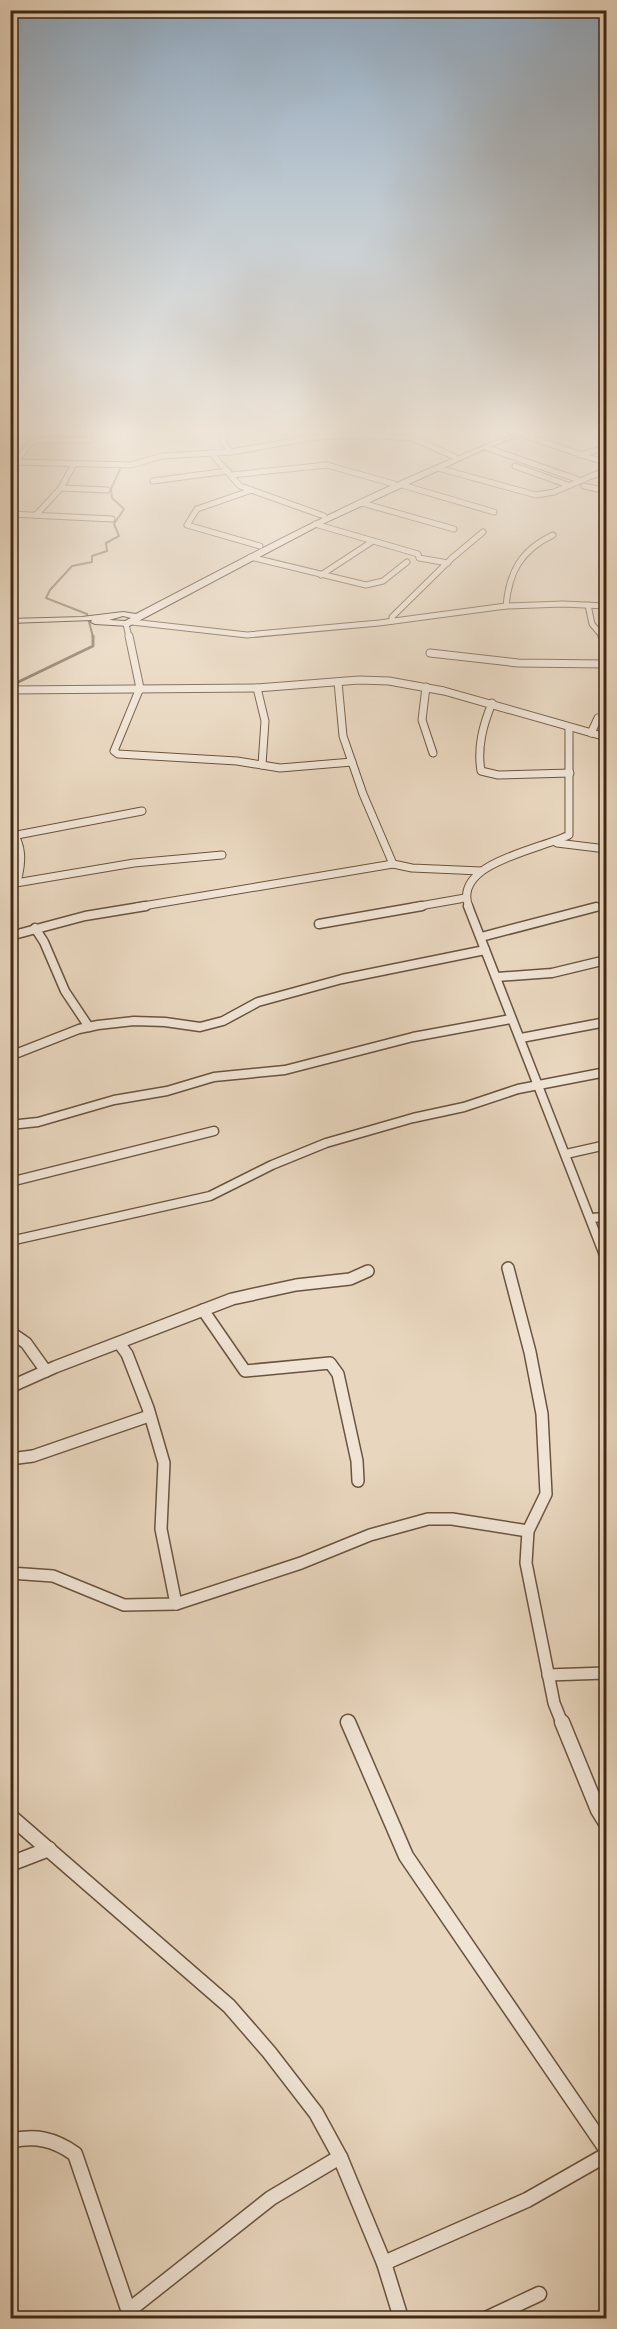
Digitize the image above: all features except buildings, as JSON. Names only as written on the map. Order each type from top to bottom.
[{"type":"street","points":[[236,540],[260,546]]},
{"type":"street","points":[[130,619],[159,600],[273,540]]},
{"type":"street","points":[[10,623],[130,619],[284,540]]},
{"type":"street","points":[[369,540],[418,554],[419,558],[448,563]]},
{"type":"street","points":[[392,621],[392,617],[405,603],[474,540]]},
{"type":"street","points":[[506,606],[511,572],[535,545],[545,540]]},
{"type":"street","points":[[321,575],[373,541]]},
{"type":"street","points":[[250,557],[361,584],[375,585],[393,575],[408,562]]},
{"type":"street","points":[[588,605],[592,624],[606,641]]},
{"type":"street","points":[[91,621],[116,616],[236,635],[392,621],[506,606],[606,606]]},
{"type":"street","points":[[130,619],[140,688],[114,751],[118,754],[217,759],[280,768],[352,762]]},
{"type":"street","points":[[430,653],[471,660],[606,664]]},
{"type":"street","points":[[11,690],[257,688],[389,681],[426,687],[492,703],[569,728],[606,736]]},
{"type":"street","points":[[338,682],[343,736],[393,864]]},
{"type":"street","points":[[426,687],[422,720],[433,753]]},
{"type":"street","points":[[257,688],[265,721],[262,765]]},
{"type":"street","points":[[492,703],[484,721],[481,736],[482,771],[498,775],[570,773]]},
{"type":"street","points":[[591,733],[598,718]]},
{"type":"street","points":[[569,728],[573,805],[569,835],[557,843],[504,860],[481,871],[471,879],[465,898],[606,1260]]},
{"type":"street","points":[[17,835],[142,811]]},
{"type":"street","points":[[10,829],[17,835],[23,861],[14,883]]},
{"type":"street","points":[[557,843],[606,849]]},
{"type":"street","points":[[14,883],[134,863],[222,855]]},
{"type":"street","points":[[10,936],[85,916],[393,864],[412,868],[481,871]]},
{"type":"street","points":[[319,924],[465,898]]},
{"type":"street","points":[[481,938],[596,907]]},
{"type":"street","points":[[35,928],[44,942],[65,991],[89,1027]]},
{"type":"street","points":[[10,1056],[89,1027],[134,1021],[200,1027],[223,1021],[258,1002],[342,979],[485,950]]},
{"type":"street","points":[[497,977],[572,970],[606,960]]},
{"type":"street","points":[[10,1125],[38,1122],[114,1100],[167,1091],[214,1077],[285,1070],[413,1037],[511,1019]]},
{"type":"street","points":[[521,1038],[606,1022]]},
{"type":"street","points":[[10,1241],[210,1196],[272,1165],[326,1143],[413,1118],[464,1107],[518,1089],[606,1072]]},
{"type":"street","points":[[10,1182],[214,1131]]},
{"type":"street","points":[[566,1154],[606,1145]]},
{"type":"street","points":[[591,1218],[606,1217]]},
{"type":"street","points":[[508,1268],[530,1352],[542,1414],[546,1494],[528,1531],[526,1563],[554,1703],[598,1810],[606,1823]]},
{"type":"street","points":[[10,1387],[203,1310],[257,1293],[350,1279],[368,1271]]},
{"type":"street","points":[[203,1310],[245,1371],[330,1362],[338,1374],[357,1461],[358,1481]]},
{"type":"street","points":[[10,1332],[26,1343],[46,1371]]},
{"type":"street","points":[[119,1343],[127,1354],[165,1465],[166,1486],[160,1515],[163,1554],[176,1604]]},
{"type":"street","points":[[10,1459],[33,1456],[150,1416]]},
{"type":"street","points":[[10,1573],[53,1576],[96,1596],[124,1605],[176,1604],[301,1563],[319,1553],[409,1523],[440,1518],[528,1531]]},
{"type":"street","points":[[548,1675],[606,1672]]},
{"type":"street","points":[[348,1721],[406,1856],[606,2149]]},
{"type":"street","points":[[10,1816],[229,2006],[269,2052],[316,2113],[340,2157],[384,2263],[401,2319]]},
{"type":"street","points":[[10,1864],[49,1849]]},
{"type":"street","points":[[10,2141],[25,2136],[58,2141],[75,2154],[130,2315],[271,2198],[340,2157]]},
{"type":"street","points":[[384,2263],[527,2200],[606,2155]]},
{"type":"street","points":[[488,2319],[539,2294]]},
{"type":"waterway","points":[[93,637],[87,614],[46,598],[50,590],[72,566],[92,562],[92,556],[107,551],[106,543],[112,540]]},
{"type":"waterway","points":[[10,686],[93,646],[93,637]]}]
